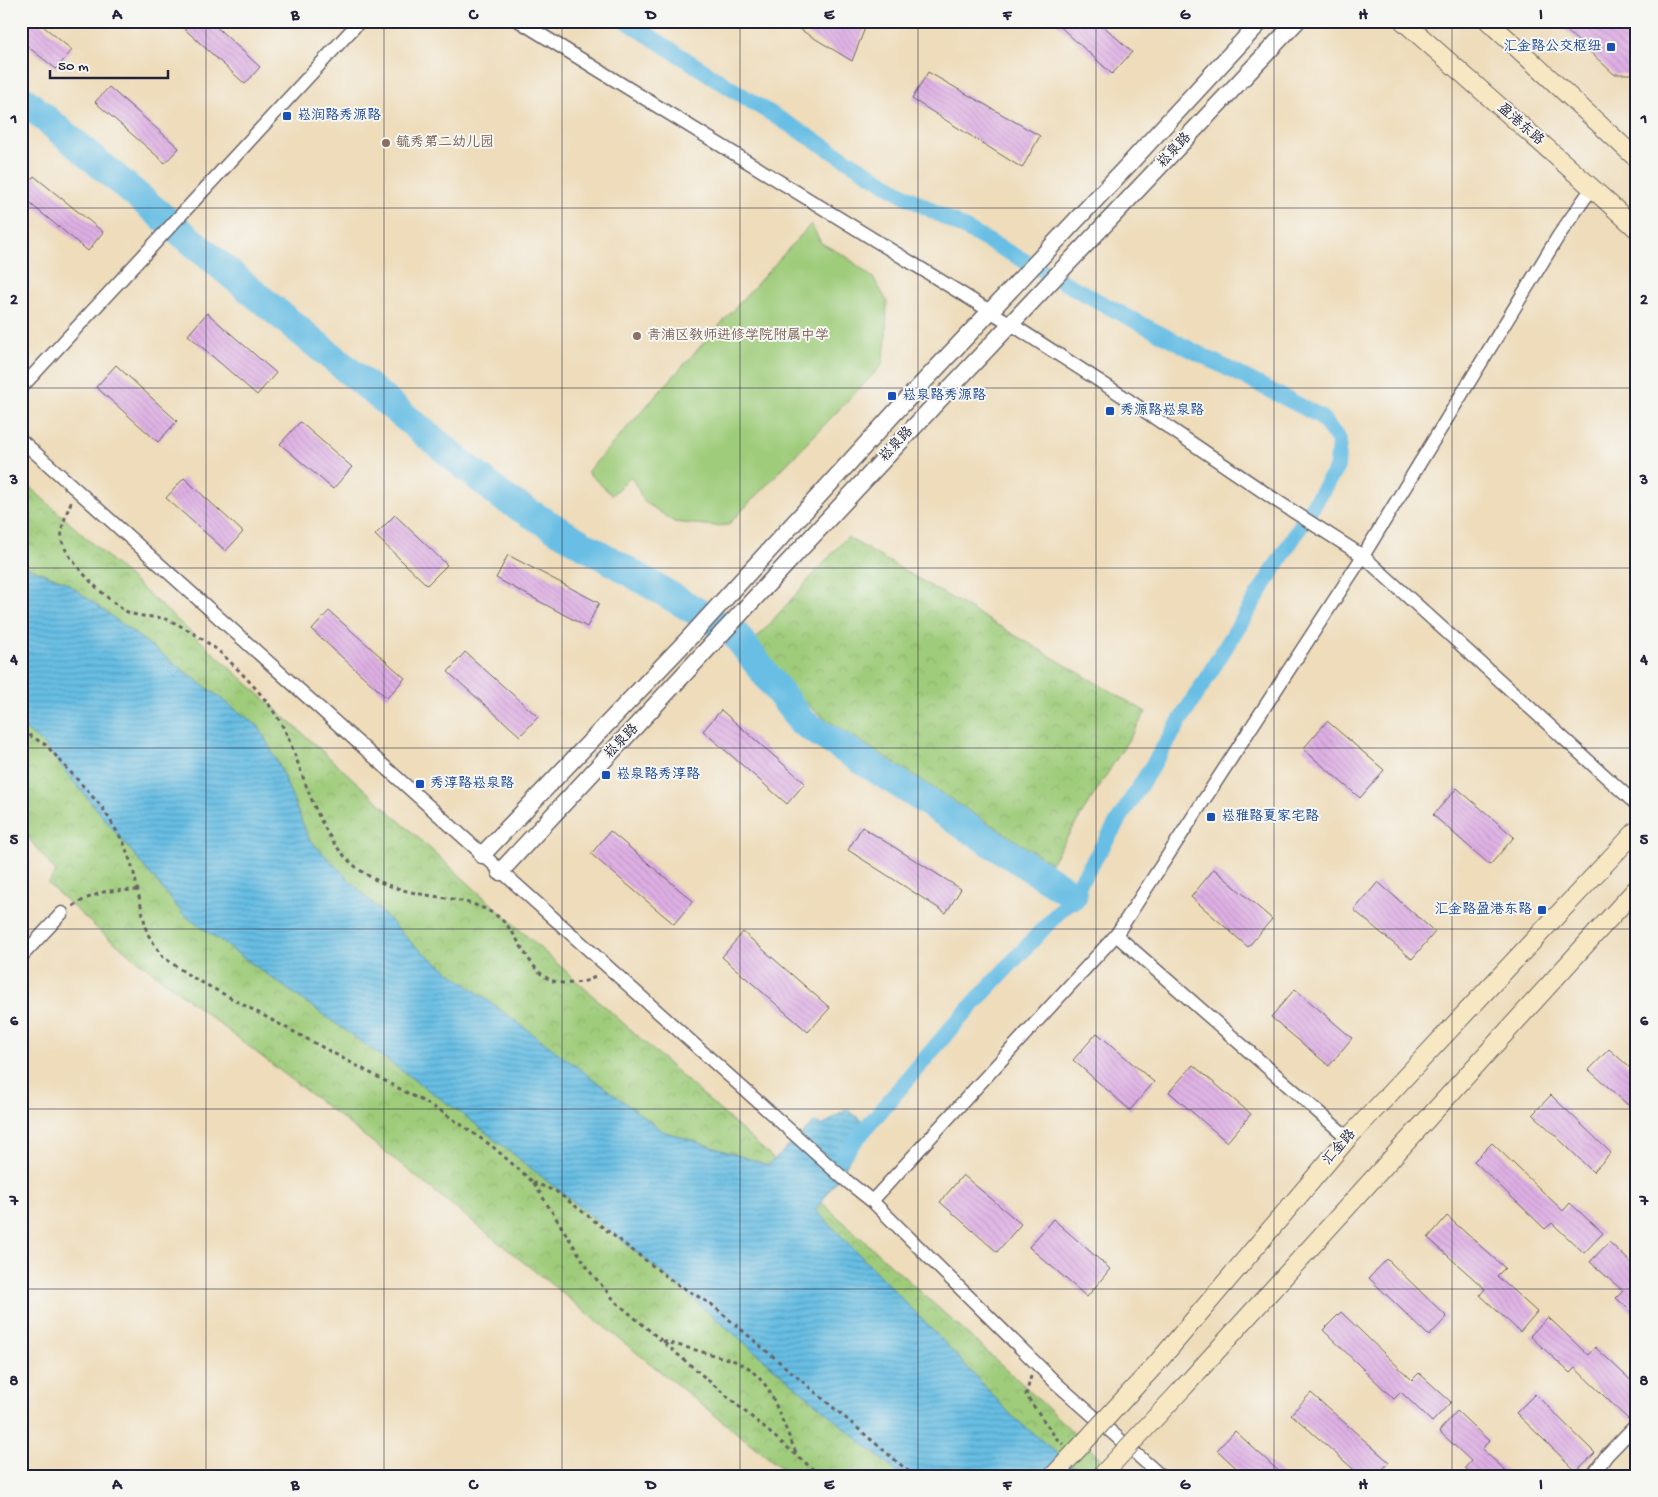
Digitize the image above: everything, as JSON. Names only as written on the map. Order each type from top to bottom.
[{"type":"main road","name":"盈港东路","points":[[1403,21],[1637,229]]},
{"type":"main road","points":[[1488,21],[1634,150]]},
{"type":"main road","name":"汇金路","points":[[1054,1476],[1158,1362],[1348,1138],[1637,830]]},
{"type":"main road","points":[[1101,1476],[1637,888]]},
{"type":"street","points":[[21,388],[360,21]]},
{"type":"street","points":[[519,21],[1011,324],[1363,556],[1637,805]]},
{"type":"street","name":"崧泉路","points":[[482,855],[690,637],[899,408],[1261,21]]},
{"type":"street","name":"崧泉路","points":[[500,872],[1011,324],[1297,21]]},
{"type":"street","points":[[872,1201],[1116,935],[1363,556],[1560,235],[1592,188]]},
{"type":"street","points":[[21,440],[415,792],[500,872],[611,968],[843,1178],[872,1201],[1056,1383],[1161,1476]]},
{"type":"street","points":[[21,957],[62,913]]},
{"type":"street","points":[[1116,935],[1348,1138]]},
{"type":"street","points":[[1592,1476],[1607,1454],[1637,1424]]},
{"type":"path","points":[[76,490],[63,523],[62,540],[71,560],[98,588],[124,610],[145,617],[163,618],[182,626],[220,652],[247,679],[274,711],[286,733],[312,801],[329,834],[341,853],[360,870],[384,883],[407,891],[455,899],[483,907],[499,917],[515,935],[524,952],[542,975],[556,982],[571,984],[591,980],[611,968]]},
{"type":"path","points":[[21,734],[46,745],[102,807],[124,843],[133,869],[147,933],[163,957],[190,976],[441,1111],[492,1146],[533,1182],[591,1273],[616,1302],[821,1476]]},
{"type":"path","points":[[62,913],[85,899],[106,890],[138,890]]},
{"type":"path","points":[[533,1182],[557,1192],[675,1283],[712,1304],[914,1476]]},
{"type":"path","points":[[662,1341],[735,1361],[749,1368],[764,1383],[771,1394],[797,1456]]},
{"type":"path","points":[[1034,1361],[1026,1395],[1056,1438],[1064,1444]]},
{"type":"green space","points":[[811,224],[821,243],[847,257],[874,279],[887,301],[886,340],[882,365],[728,525],[715,526],[674,522],[644,501],[631,476],[612,495],[587,472]]},
{"type":"green space","points":[[21,479],[1016,1378],[1119,1476],[791,1476],[398,1162],[101,932],[48,884],[56,872],[21,829]]},
{"type":"green space","points":[[847,537],[1146,712],[1051,863],[824,718],[795,695],[756,639]]},
{"type":"water","points":[[21,565],[66,582],[259,727],[279,765],[309,839],[415,946],[663,1131],[768,1165],[815,1122],[822,1126],[847,1109],[864,1123],[846,1166],[816,1210],[943,1341],[1012,1416],[1085,1476],[901,1476],[660,1271],[469,1119],[184,915],[41,742],[21,726]]},
{"type":"building","points":[[21,21],[37,21],[72,50],[56,69],[21,41]]},
{"type":"building","points":[[182,21],[210,21],[260,67],[245,84],[179,24]]},
{"type":"building","points":[[786,21],[853,21],[865,28],[852,61]]},
{"type":"building","points":[[1054,21],[1098,21],[1132,52],[1112,74]]},
{"type":"building","name":"汇金路公交枢纽","points":[[1556,21],[1637,21],[1637,74],[1614,74]]},
{"type":"building","points":[[928,72],[1040,136],[1022,168],[912,99]]},
{"type":"building","points":[[109,87],[179,148],[165,163],[95,102]]},
{"type":"building","points":[[34,176],[103,232],[88,251],[21,196],[21,192]]},
{"type":"building","points":[[207,313],[276,373],[257,395],[188,335]]},
{"type":"building","points":[[116,365],[177,421],[158,442],[96,387]]},
{"type":"building","points":[[300,422],[352,467],[333,489],[280,444]]},
{"type":"building","points":[[184,478],[243,532],[226,551],[166,498]]},
{"type":"building","points":[[395,515],[447,565],[427,585],[375,535]]},
{"type":"building","points":[[508,555],[599,603],[587,627],[496,578]]},
{"type":"building","points":[[329,611],[405,678],[387,698],[312,630]]},
{"type":"building","points":[[465,652],[538,717],[520,736],[448,672]]},
{"type":"building","points":[[721,710],[805,783],[787,804],[703,731]]},
{"type":"building","points":[[1327,721],[1384,770],[1360,798],[1303,749]]},
{"type":"building","points":[[1457,788],[1514,837],[1490,865],[1433,815]]},
{"type":"building","points":[[862,827],[961,889],[946,913],[848,850]]},
{"type":"building","points":[[610,831],[693,901],[674,924],[591,854]]},
{"type":"building","points":[[1214,869],[1272,919],[1248,947],[1191,897]]},
{"type":"building","points":[[1378,882],[1435,932],[1412,959],[1354,910]]},
{"type":"building","points":[[743,932],[830,1008],[808,1032],[722,957]]},
{"type":"building","points":[[1295,989],[1352,1038],[1329,1066],[1271,1017]]},
{"type":"building","points":[[1097,1033],[1154,1082],[1130,1110],[1073,1060]]},
{"type":"building","points":[[1609,1049],[1637,1074],[1637,1113],[1589,1070]]},
{"type":"building","points":[[1193,1065],[1251,1114],[1227,1142],[1169,1092]]},
{"type":"building","points":[[1551,1095],[1611,1153],[1593,1172],[1533,1114]]},
{"type":"building","points":[[1492,1143],[1563,1211],[1570,1203],[1603,1233],[1584,1253],[1552,1223],[1545,1229],[1474,1161]]},
{"type":"building","points":[[963,1175],[1021,1224],[997,1252],[940,1202]]},
{"type":"building","points":[[1447,1216],[1505,1268],[1497,1276],[1537,1312],[1520,1332],[1480,1295],[1485,1289],[1428,1238]]},
{"type":"building","points":[[1053,1219],[1110,1269],[1087,1297],[1029,1247]]},
{"type":"building","points":[[1609,1242],[1637,1268],[1637,1276],[1633,1279],[1637,1282],[1637,1317],[1616,1298],[1623,1291],[1590,1262]]},
{"type":"building","points":[[1387,1259],[1447,1317],[1429,1336],[1369,1278]]},
{"type":"building","points":[[1341,1312],[1412,1380],[1419,1373],[1451,1402],[1432,1422],[1401,1392],[1394,1399],[1323,1330]]},
{"type":"building","points":[[1548,1317],[1588,1355],[1595,1347],[1637,1386],[1637,1415],[1630,1421],[1575,1368],[1570,1373],[1530,1336]]},
{"type":"building","points":[[1311,1393],[1389,1462],[1377,1476],[1361,1476],[1291,1414]]},
{"type":"building","points":[[1535,1394],[1595,1453],[1576,1471],[1516,1413]]},
{"type":"building","points":[[1457,1411],[1489,1441],[1482,1449],[1512,1476],[1474,1476],[1465,1468],[1471,1461],[1439,1431]]},
{"type":"building","points":[[1235,1431],[1284,1476],[1245,1476],[1217,1450]]},
{"type":"waterway","points":[[626,21],[757,105],[909,198],[1122,314],[1320,416],[1339,440],[1337,467],[1068,902],[953,1026],[843,1155]]},
{"type":"waterway","points":[[21,98],[233,276],[504,498],[735,634],[802,722],[1073,895]]},
{"type":"place","name":"汇金路公交枢纽","points":[[1611,47]]},
{"type":"place","name":"崧润路秀源路","points":[[287,116]]},
{"type":"place","name":"毓秀第二幼儿园","points":[[386,143]]},
{"type":"place","name":"青浦区教师进修学院附属中学","points":[[637,336]]},
{"type":"place","name":"崧泉路秀源路","points":[[892,396]]},
{"type":"place","name":"秀源路崧泉路","points":[[1110,411]]},
{"type":"place","name":"崧泉路秀淳路","points":[[606,775]]},
{"type":"place","name":"秀淳路崧泉路","points":[[420,784]]},
{"type":"place","name":"崧雅路夏家宅路","points":[[1211,817]]},
{"type":"place","name":"汇金路盈港东路","points":[[1542,910]]}]
